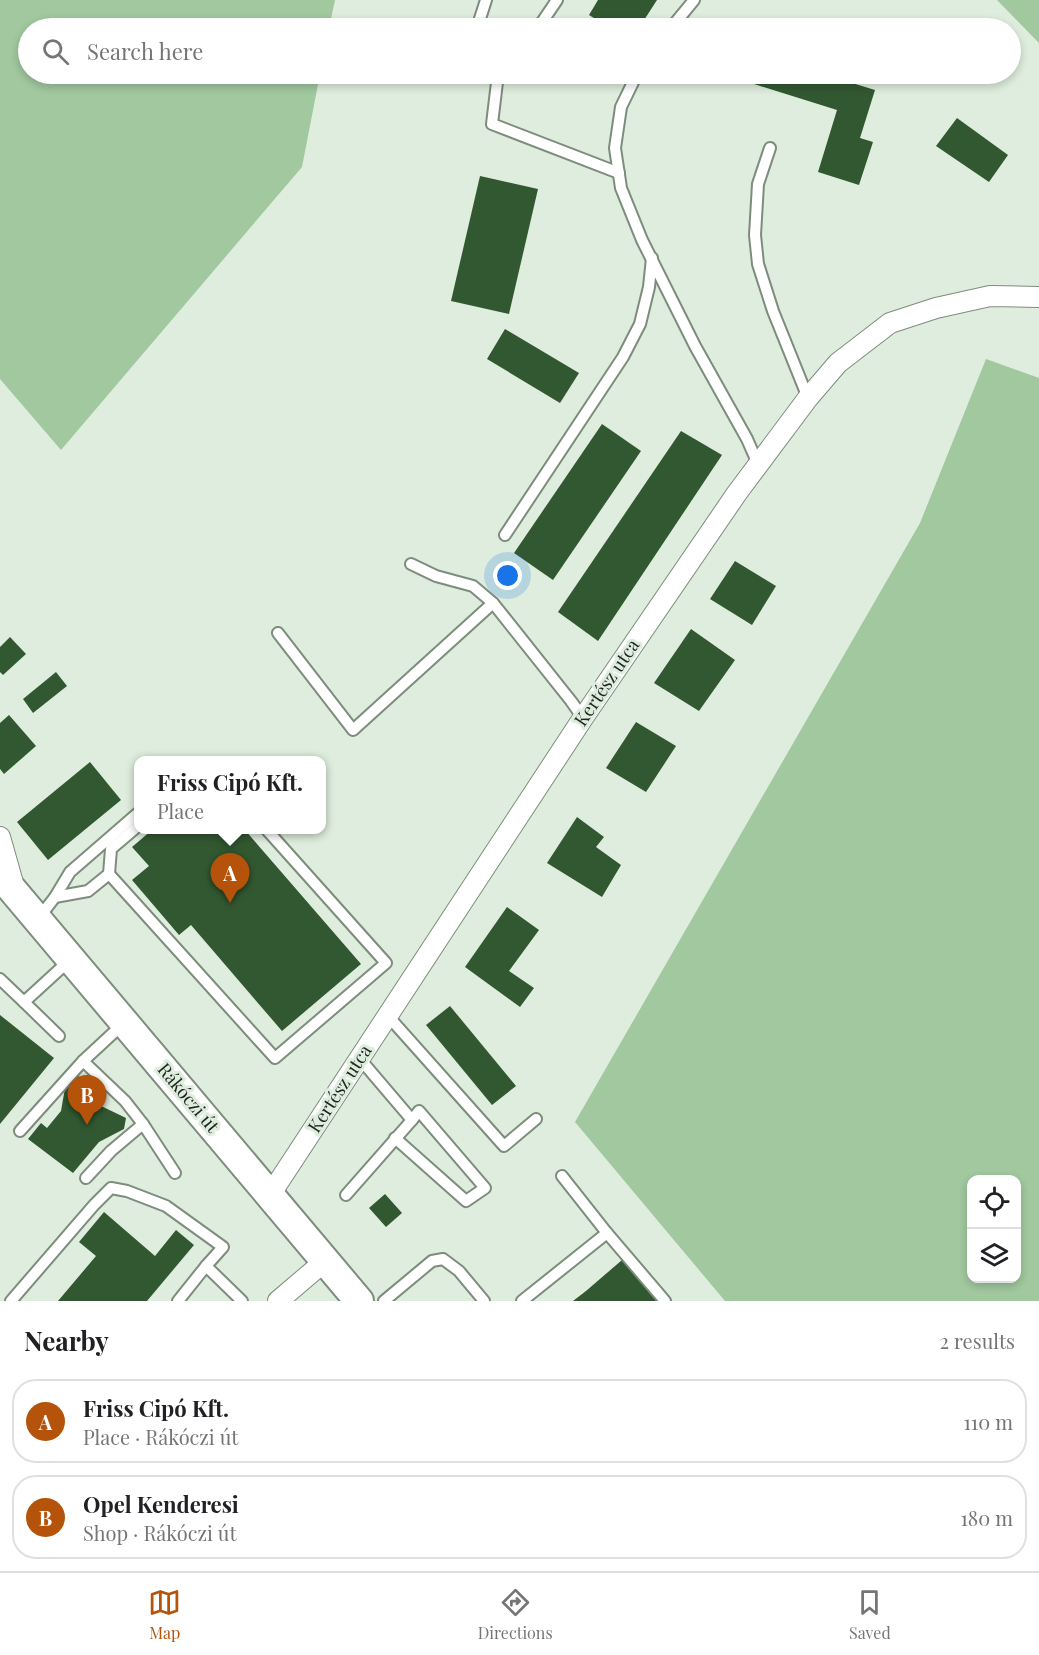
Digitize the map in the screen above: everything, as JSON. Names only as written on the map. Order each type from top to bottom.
[{"type":"main road","name":"Rákóczi út","points":[[8,885],[358,1301]]},
{"type":"street","name":"Kertész utca","points":[[270,1195],[583,718],[758,464],[808,398],[838,363],[890,323],[936,308],[990,296],[1039,297]]},
{"type":"street","name":"Rákóczi út","points":[[0,837],[8,885]]},
{"type":"street","points":[[278,1301],[325,1261]]},
{"type":"lane","points":[[480,18],[486,0]]},
{"type":"lane","points":[[545,18],[557,0]]},
{"type":"lane","points":[[679,18],[694,0]]},
{"type":"lane","points":[[497,84],[492,124],[619,173]]},
{"type":"lane","points":[[632,84],[621,107],[615,148],[621,188],[652,258],[695,345],[747,439],[758,464]]},
{"type":"lane","points":[[770,148],[758,184],[755,235],[758,264],[773,311],[808,398]]},
{"type":"lane","points":[[505,535],[623,357],[640,324],[650,287],[652,258]]},
{"type":"lane","points":[[411,564],[436,576],[473,586],[493,603],[572,701],[583,718]]},
{"type":"lane","points":[[278,633],[353,730],[493,603]]},
{"type":"lane","points":[[38,920],[70,872],[134,816]]},
{"type":"lane","points":[[55,897],[88,891],[109,873],[111,849],[134,829]]},
{"type":"lane","points":[[109,873],[275,1058],[386,963],[271,834]]},
{"type":"lane","points":[[24,1002],[71,959]]},
{"type":"lane","points":[[0,979],[59,1036]]},
{"type":"lane","points":[[388,1016],[504,1146],[536,1119]]},
{"type":"lane","points":[[20,1131],[82,1061],[124,1023]]},
{"type":"lane","points":[[360,1059],[412,1120]]},
{"type":"lane","points":[[82,1061],[125,1101],[175,1173]]},
{"type":"lane","points":[[346,1195],[395,1138],[412,1120],[419,1111],[485,1188],[466,1201],[395,1138]]},
{"type":"lane","points":[[86,1178],[111,1151],[143,1124]]},
{"type":"lane","points":[[562,1176],[665,1301]]},
{"type":"lane","points":[[12,1301],[94,1204],[111,1188],[127,1191],[166,1206],[223,1247],[178,1301]]},
{"type":"lane","points":[[522,1301],[608,1233]]},
{"type":"lane","points":[[384,1301],[432,1261],[443,1259],[459,1271],[484,1301]]},
{"type":"lane","points":[[206,1266],[242,1301]]},
{"type":"green space","points":[[0,0],[335,0],[331,18],[18,18],[18,84],[318,84],[302,167],[61,450],[0,379]]},
{"type":"green space","points":[[997,0],[1039,0],[1039,43],[1021,25],[1021,18],[1015,18]]},
{"type":"green space","points":[[986,359],[1039,378],[1039,1301],[725,1301],[575,1122],[920,523]]},
{"type":"building","points":[[598,0],[657,0],[645,18],[594,18],[589,15]]},
{"type":"building","points":[[754,84],[856,84],[875,90],[860,138],[873,142],[859,185],[818,172],[837,110]]},
{"type":"building","points":[[957,118],[1008,155],[989,182],[936,146]]},
{"type":"building","points":[[480,176],[538,189],[509,314],[451,301]]},
{"type":"building","points":[[505,329],[579,373],[560,403],[487,359]]},
{"type":"building","points":[[602,424],[641,451],[553,580],[514,553]]},
{"type":"building","points":[[681,431],[722,455],[598,641],[558,612]]},
{"type":"building","points":[[735,561],[776,586],[752,625],[710,599]]},
{"type":"building","points":[[691,629],[735,660],[699,711],[654,683]]},
{"type":"building","points":[[10,637],[26,654],[3,675],[0,672],[0,647]]},
{"type":"building","points":[[56,672],[67,686],[33,713],[23,699]]},
{"type":"building","points":[[9,715],[36,746],[4,774],[0,769],[0,723]]},
{"type":"building","points":[[636,722],[676,746],[646,792],[606,768]]},
{"type":"building","points":[[90,762],[121,800],[48,860],[17,822]]},
{"type":"building","points":[[577,817],[604,837],[596,847],[621,865],[602,897],[547,863]]},
{"type":"building","points":[[147,834],[248,834],[361,964],[282,1031],[191,925],[179,935],[132,880],[149,866],[132,847]]},
{"type":"building","points":[[507,907],[539,930],[509,971],[534,988],[520,1007],[465,967]]},
{"type":"building","points":[[450,1006],[516,1086],[492,1105],[426,1025]]},
{"type":"building","points":[[0,1015],[54,1058],[0,1124]]},
{"type":"building","points":[[78,1075],[97,1104],[126,1118],[124,1129],[99,1142],[73,1173],[28,1139],[41,1123],[47,1128],[61,1111],[65,1088],[75,1084]]},
{"type":"building","points":[[385,1194],[402,1213],[386,1227],[369,1208]]},
{"type":"building","points":[[104,1212],[155,1256],[176,1230],[194,1245],[147,1301],[58,1301],[96,1256],[79,1242]]},
{"type":"building","points":[[622,1260],[657,1301],[573,1301],[586,1291]]},
{"type":"place","name":"Friss Cipó Kft.","points":[[230,903]]},
{"type":"place","name":"Opel Kenderesi","points":[[87,1125]]}]
